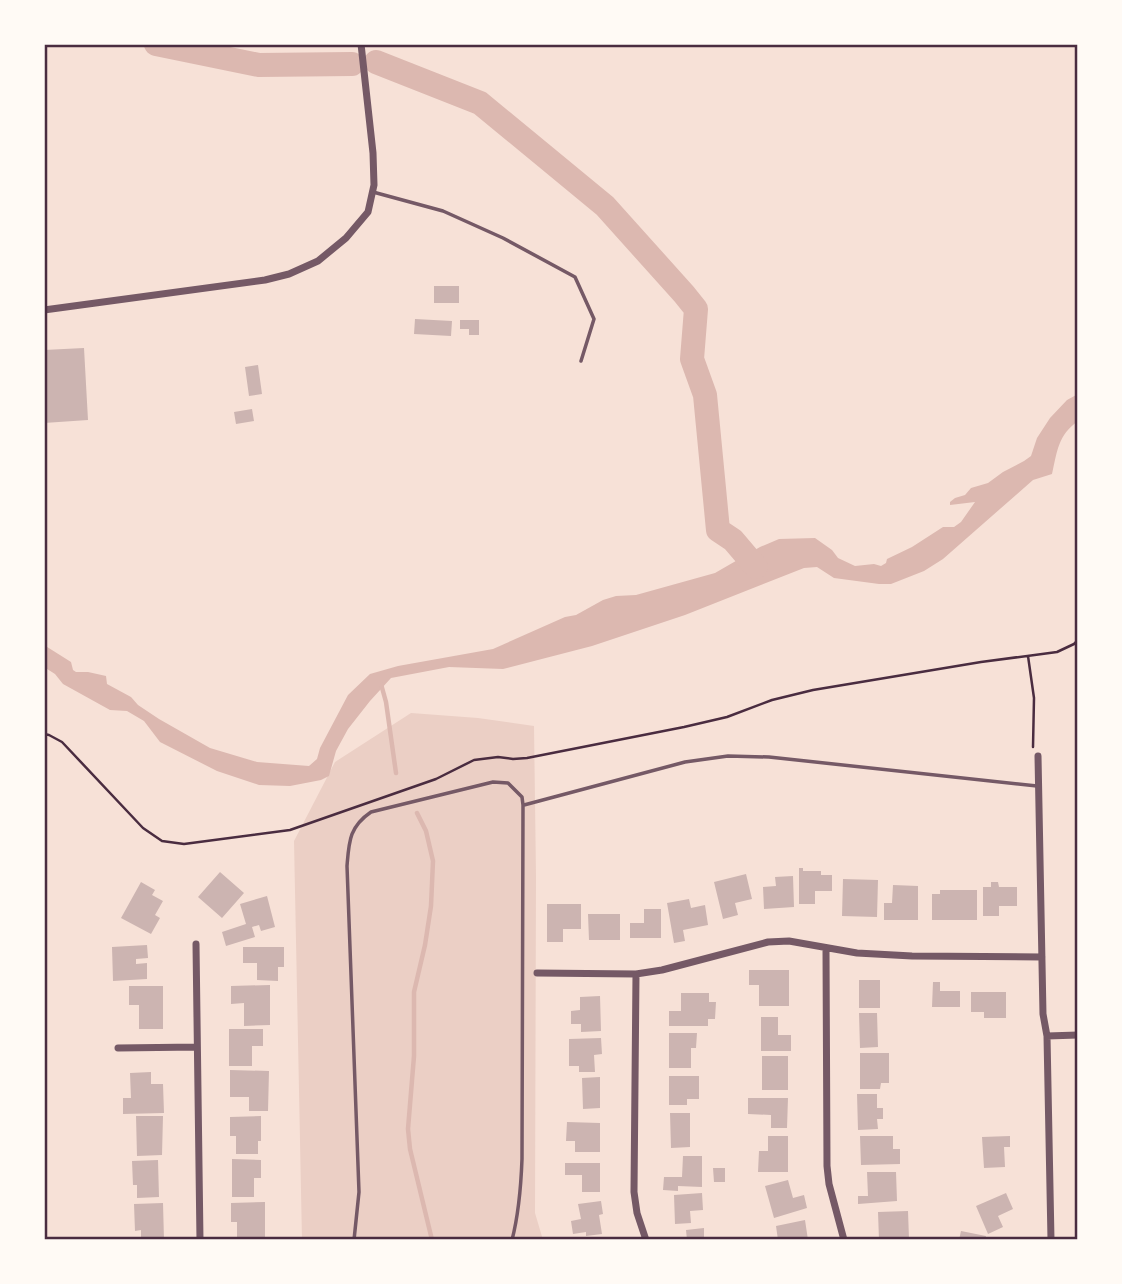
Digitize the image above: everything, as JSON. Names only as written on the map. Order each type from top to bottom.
[{"type":"street","points":[[44,310],[265,280],[289,274],[318,261],[346,238],[368,212],[374,185],[373,152],[360,44]]},
{"type":"street","points":[[1038,756],[1051,1240]]},
{"type":"street","points":[[537,973],[636,974],[662,970],[768,942],[789,941],[857,953],[1042,957]]},
{"type":"street","points":[[196,944],[200,1240]]},
{"type":"street","points":[[826,948],[827,1166],[844,1240]]},
{"type":"street","points":[[636,974],[634,1192],[637,1213],[646,1240]]},
{"type":"street","points":[[1047,1036],[1078,1035]]},
{"type":"street","points":[[118,1048],[197,1047]]},
{"type":"lane","points":[[373,192],[443,211],[503,238],[575,277],[594,319],[581,361]]},
{"type":"lane","points":[[523,805],[685,762],[728,756],[769,757],[1039,786]]},
{"type":"lane","points":[[354,1240],[359,1192],[347,866],[351,835],[361,819],[371,813],[494,782],[508,783],[522,797],[523,805],[523,1159],[517,1220],[512,1240]]},
{"type":"path","points":[[44,734],[62,742],[143,828],[162,841],[184,844],[290,830],[436,779],[484,758],[527,758],[684,727],[772,700],[826,687],[1057,652],[1077,643]]},
{"type":"path","points":[[1028,656],[1034,698],[1033,746],[1038,756]]},
{"type":"shaded area","points":[[1078,394],[1078,421],[1062,438],[1052,474],[1033,480],[943,559],[924,571],[891,584],[879,584],[834,578],[817,567],[804,568],[685,615],[592,646],[503,669],[449,667],[391,678],[348,729],[336,751],[329,776],[321,780],[290,786],[259,785],[217,771],[160,742],[144,721],[127,711],[110,710],[63,684],[55,674],[44,667],[44,645],[71,662],[76,672],[106,676],[107,684],[131,697],[159,719],[210,748],[257,762],[309,766],[317,759],[348,695],[370,674],[398,666],[493,649],[565,617],[576,615],[603,600],[636,595],[715,573],[779,539],[815,538],[838,558],[855,566],[881,566],[887,559],[943,527],[954,527],[961,522],[975,502],[950,505],[950,502],[965,495],[971,488],[988,483],[1031,456],[1037,438],[1050,418],[1067,400]]},
{"type":"shaded area","points":[[411,713],[534,726],[535,1213],[543,1240],[302,1240],[294,841],[335,762]]},
{"type":"building","points":[[434,286],[459,286],[459,303],[434,303]]},
{"type":"building","points":[[415,319],[452,321],[451,336],[414,334]]},
{"type":"building","points":[[460,320],[479,320],[479,335],[469,335],[469,329],[460,329]]},
{"type":"building","points":[[84,348],[88,420],[44,423],[44,350]]},
{"type":"building","points":[[258,365],[262,394],[249,396],[245,367]]},
{"type":"building","points":[[252,409],[254,421],[236,424],[234,412]]},
{"type":"building","points":[[799,868],[803,868],[803,871],[821,871],[821,875],[832,875],[832,891],[815,891],[815,904],[799,904]]},
{"type":"building","points":[[220,872],[244,893],[222,918],[198,897]]},
{"type":"building","points":[[746,874],[752,899],[735,903],[738,915],[723,919],[714,882]]},
{"type":"building","points":[[793,876],[794,907],[764,909],[763,887],[776,886],[775,877]]},
{"type":"building","points":[[843,879],[878,880],[877,917],[842,916]]},
{"type":"building","points":[[141,882],[155,890],[152,895],[163,901],[155,915],[160,918],[151,934],[121,918]]},
{"type":"building","points":[[991,882],[998,882],[999,887],[1017,887],[1017,906],[999,906],[999,916],[983,916],[983,887],[991,887]]},
{"type":"building","points":[[893,885],[918,886],[918,920],[884,920],[884,903],[892,903]]},
{"type":"building","points":[[940,890],[977,890],[977,920],[932,920],[932,894],[940,894]]},
{"type":"building","points":[[267,896],[275,927],[261,931],[259,925],[252,927],[255,937],[226,946],[222,932],[246,924],[240,904]]},
{"type":"building","points":[[689,899],[691,908],[705,905],[708,925],[683,930],[685,941],[674,943],[667,903]]},
{"type":"building","points":[[547,904],[581,904],[581,929],[563,929],[563,942],[547,942]]},
{"type":"building","points":[[644,909],[661,909],[661,938],[630,938],[630,923],[644,923]]},
{"type":"building","points":[[588,914],[620,914],[620,940],[589,940]]},
{"type":"building","points":[[147,945],[148,958],[136,959],[136,964],[147,963],[147,979],[113,981],[112,947]]},
{"type":"building","points":[[243,947],[284,947],[284,967],[278,967],[278,981],[257,980],[257,963],[243,963]]},
{"type":"building","points":[[749,970],[789,970],[789,1006],[759,1006],[759,985],[749,985]]},
{"type":"building","points":[[859,980],[880,980],[880,1008],[859,1008]]},
{"type":"building","points":[[933,982],[940,982],[940,991],[960,991],[960,1007],[932,1007]]},
{"type":"building","points":[[270,985],[270,1025],[244,1026],[244,1003],[231,1004],[231,986]]},
{"type":"building","points":[[129,986],[163,986],[163,1029],[139,1029],[139,1005],[129,1005]]},
{"type":"building","points":[[971,992],[1006,992],[1006,1018],[984,1018],[984,1012],[971,1012]]},
{"type":"building","points":[[681,993],[709,993],[709,1002],[716,1002],[715,1019],[708,1019],[708,1026],[669,1026],[669,1011],[681,1011]]},
{"type":"building","points":[[600,996],[601,1031],[581,1032],[581,1024],[571,1024],[571,1011],[580,1010],[580,997]]},
{"type":"building","points":[[859,1013],[877,1013],[878,1047],[860,1048]]},
{"type":"building","points":[[761,1017],[778,1017],[778,1035],[791,1035],[791,1051],[761,1051]]},
{"type":"building","points":[[229,1029],[263,1029],[263,1046],[252,1046],[252,1066],[229,1066]]},
{"type":"building","points":[[669,1033],[697,1033],[696,1048],[691,1048],[691,1068],[669,1068]]},
{"type":"building","points":[[601,1038],[602,1054],[594,1055],[595,1072],[579,1072],[579,1066],[569,1066],[569,1039]]},
{"type":"building","points":[[860,1053],[889,1053],[889,1083],[881,1083],[880,1089],[860,1089]]},
{"type":"building","points":[[762,1056],[788,1056],[788,1090],[762,1090]]},
{"type":"building","points":[[230,1070],[269,1071],[268,1111],[249,1111],[249,1097],[230,1097]]},
{"type":"building","points":[[151,1072],[151,1084],[163,1084],[164,1113],[123,1114],[123,1098],[131,1098],[130,1073]]},
{"type":"building","points":[[669,1076],[699,1076],[699,1099],[687,1099],[687,1105],[669,1105]]},
{"type":"building","points":[[600,1077],[600,1108],[583,1109],[582,1078]]},
{"type":"building","points":[[857,1094],[877,1094],[877,1108],[883,1108],[883,1119],[877,1119],[878,1129],[858,1130]]},
{"type":"building","points":[[748,1098],[788,1098],[787,1128],[771,1128],[771,1115],[748,1114]]},
{"type":"building","points":[[670,1113],[690,1113],[690,1147],[671,1148]]},
{"type":"building","points":[[136,1116],[163,1116],[162,1155],[137,1156]]},
{"type":"building","points":[[261,1116],[258,1154],[236,1154],[236,1136],[230,1136],[230,1117]]},
{"type":"building","points":[[567,1122],[600,1123],[600,1152],[575,1152],[575,1141],[566,1141]]},
{"type":"building","points":[[768,1136],[788,1136],[788,1172],[758,1172],[759,1151],[768,1151]]},
{"type":"building","points":[[860,1136],[893,1136],[893,1149],[900,1149],[900,1164],[861,1165]]},
{"type":"building","points":[[1010,1136],[1010,1147],[1004,1147],[1005,1167],[984,1168],[982,1137]]},
{"type":"building","points":[[683,1156],[702,1156],[702,1187],[678,1186],[678,1191],[663,1190],[664,1177],[682,1177]]},
{"type":"building","points":[[232,1159],[261,1160],[261,1178],[254,1178],[254,1197],[232,1197]]},
{"type":"building","points":[[158,1160],[159,1197],[137,1198],[137,1185],[133,1185],[132,1161]]},
{"type":"building","points":[[565,1163],[600,1163],[600,1192],[582,1192],[582,1175],[565,1175]]},
{"type":"building","points":[[713,1168],[725,1168],[725,1182],[714,1182]]},
{"type":"building","points":[[867,1172],[896,1172],[897,1201],[858,1204],[858,1196],[868,1196]]},
{"type":"building","points":[[788,1180],[793,1198],[804,1195],[807,1208],[774,1218],[765,1186]]},
{"type":"building","points":[[702,1193],[703,1210],[690,1211],[691,1223],[675,1224],[674,1195]]},
{"type":"building","points":[[1006,1193],[1013,1209],[998,1216],[1003,1227],[988,1234],[976,1206]]},
{"type":"building","points":[[601,1201],[603,1214],[599,1215],[602,1234],[573,1234],[571,1221],[581,1219],[578,1204]]},
{"type":"building","points":[[265,1202],[265,1238],[237,1238],[237,1222],[231,1222],[231,1203]]},
{"type":"building","points":[[163,1203],[164,1240],[141,1240],[141,1230],[135,1231],[134,1204]]},
{"type":"building","points":[[908,1211],[909,1239],[879,1240],[878,1212]]},
{"type":"building","points":[[805,1220],[808,1240],[778,1240],[776,1226]]},
{"type":"building","points":[[704,1228],[704,1240],[687,1240],[686,1230]]},
{"type":"building","points":[[961,1231],[986,1236],[985,1240],[959,1240]]},
{"type":"waterway","points":[[156,44],[259,65],[352,64]]},
{"type":"waterway","points":[[376,62],[480,103],[605,206],[696,309],[692,359],[705,395],[718,530],[733,540],[756,567]]},
{"type":"waterway","points":[[381,684],[396,773]]},
{"type":"waterway","points":[[417,813],[426,831],[433,861],[431,906],[414,992],[414,1056],[408,1129],[410,1149],[432,1240]]}]
